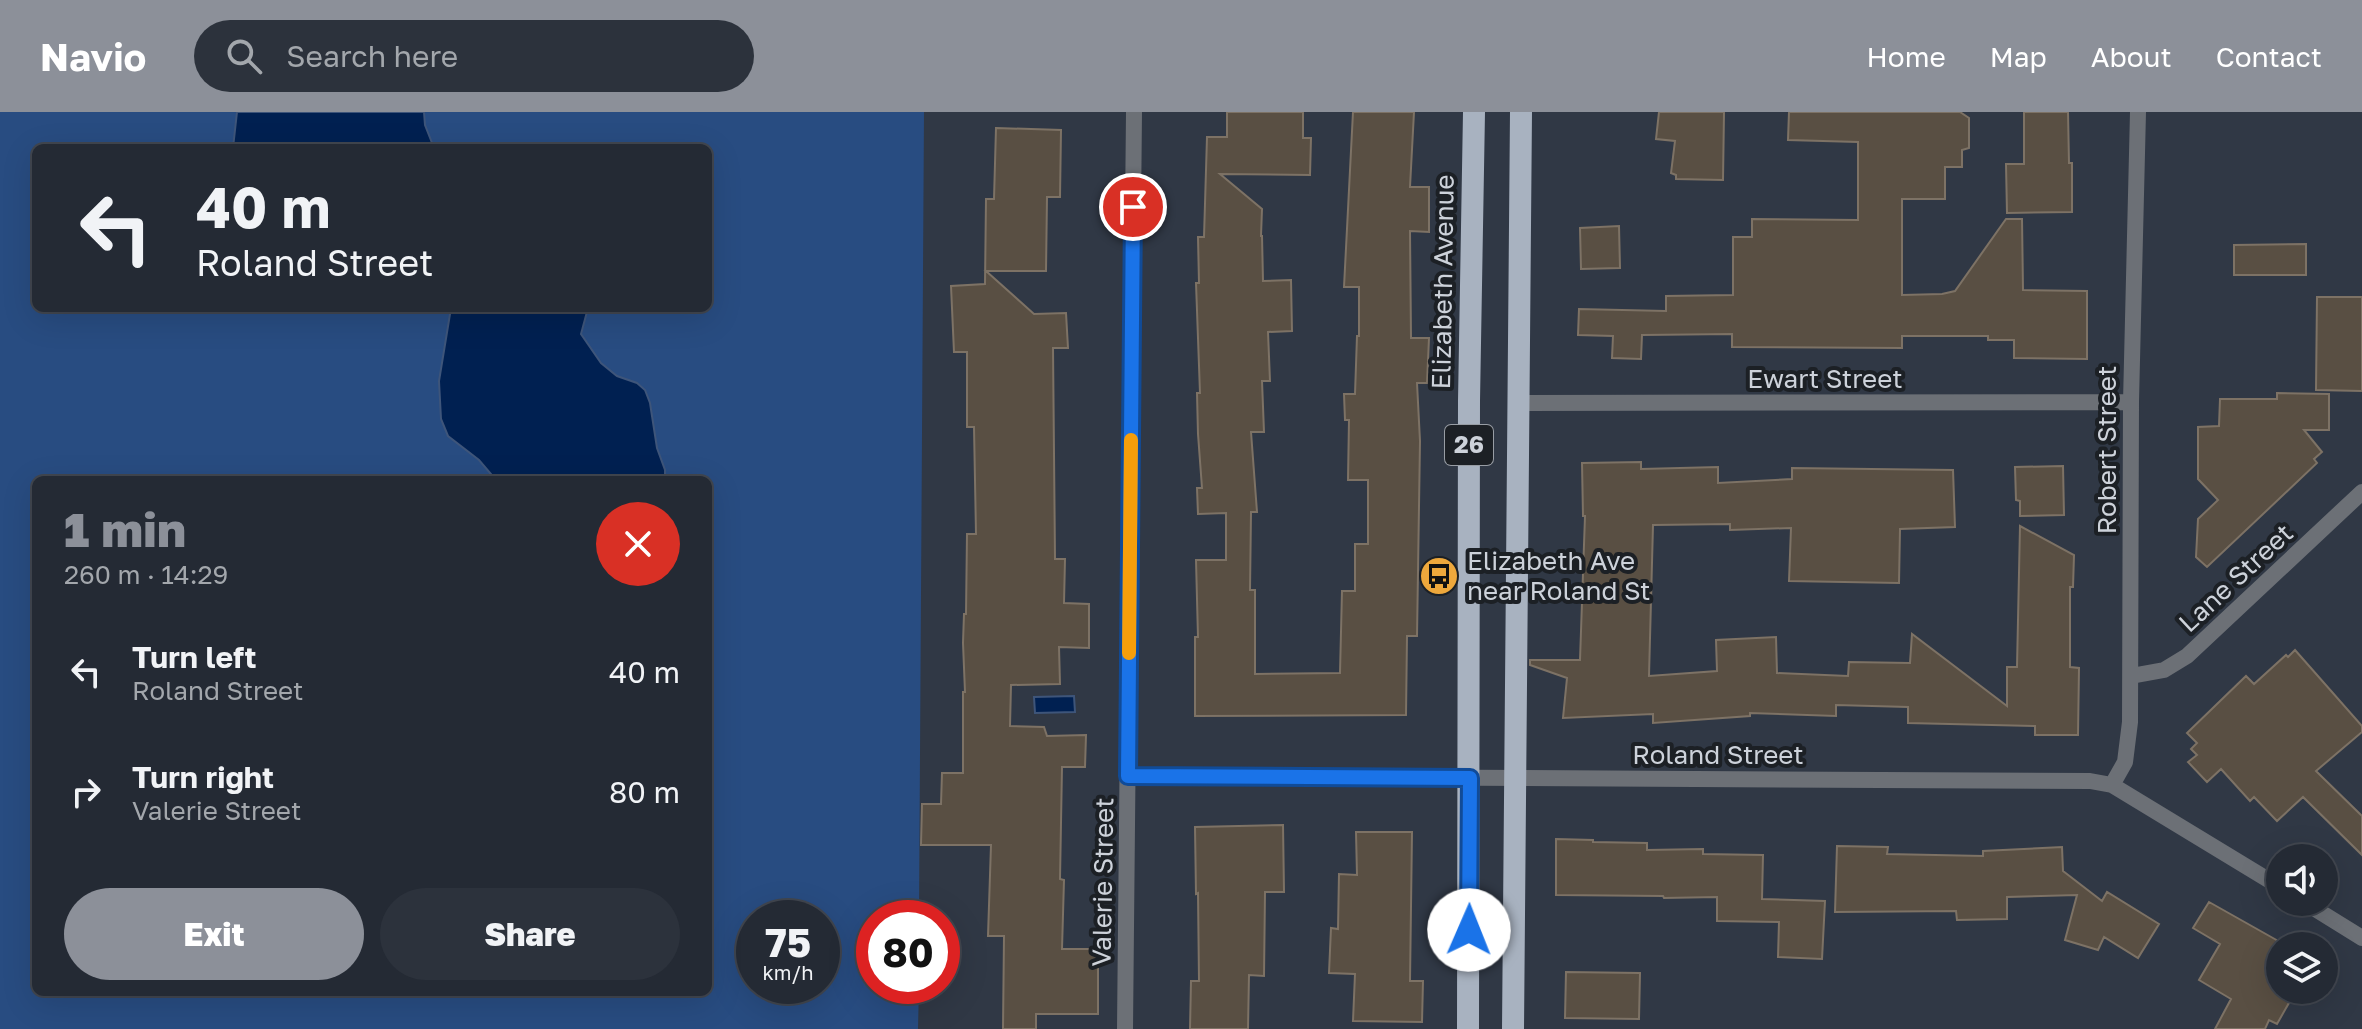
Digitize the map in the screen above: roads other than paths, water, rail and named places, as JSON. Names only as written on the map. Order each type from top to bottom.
[{"type":"highway","name":"Elizabeth Avenue","points":[[1468,1029],[1469,401],[1474,112]]},
{"type":"highway","name":"26","points":[[1513,1029],[1521,112]]},
{"type":"street","name":"Valerie Street","points":[[1125,1029],[1134,112]]},
{"type":"street","name":"Robert Street","points":[[2112,785],[2121,772],[2128,751],[2131,676],[2131,402],[2138,112]]},
{"type":"street","name":"Ewart Street","points":[[1519,403],[2131,402]]},
{"type":"street","name":"Lane Street","points":[[2131,676],[2164,670],[2187,656],[2362,492]]},
{"type":"street","name":"Roland Street","points":[[1128,776],[2090,781],[2112,785],[2266,878]]},
{"type":"street","points":[[2327,916],[2362,938]]},
{"type":"place","name":"Elizabeth Ave near Roland St","points":[[1439,576]]}]
